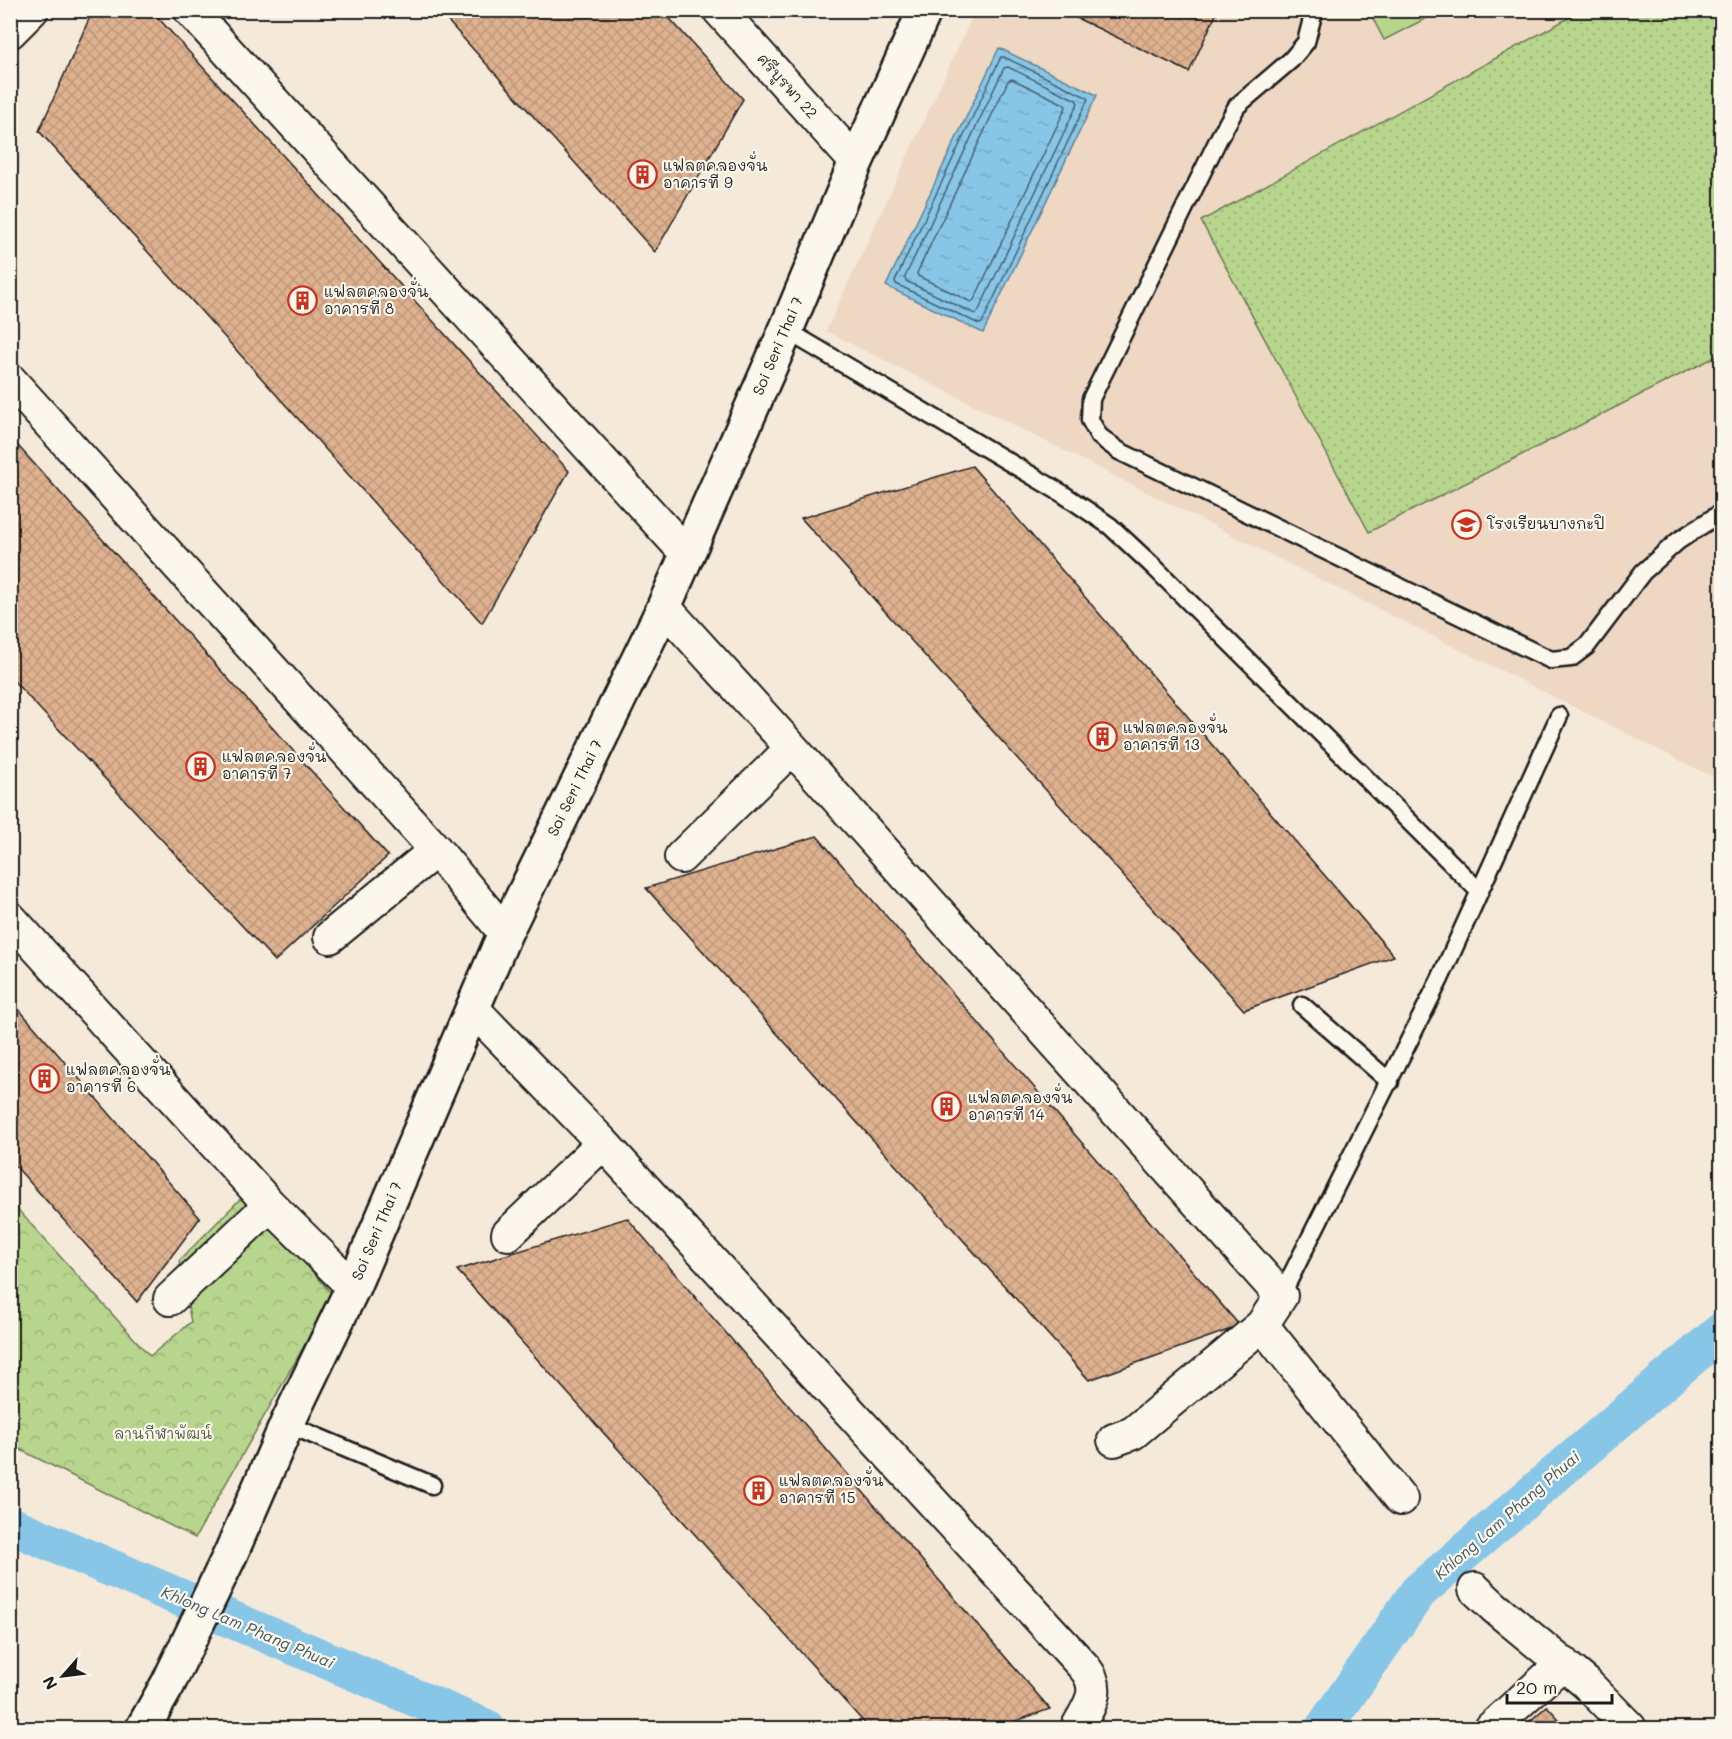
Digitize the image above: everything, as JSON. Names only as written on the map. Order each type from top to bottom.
[{"type":"street","points":[[10,33],[32,10]]},
{"type":"street","points":[[190,10],[687,554]]},
{"type":"street","name":"ศรีบูรพา 22","points":[[719,10],[856,162]]},
{"type":"street","name":"Soi Seri Thai 7","points":[[143,1728],[168,1684],[225,1565],[287,1424],[353,1287],[504,933],[664,607],[786,330],[856,162],[925,10]]},
{"type":"street","points":[[10,380],[436,850],[504,933]]},
{"type":"street","points":[[664,607],[1281,1296],[1262,1325],[1133,1433],[1114,1440]]},
{"type":"street","points":[[681,857],[792,748]]},
{"type":"street","points":[[330,937],[436,850]]},
{"type":"street","points":[[10,918],[270,1205],[353,1287]]},
{"type":"street","points":[[473,1009],[603,1143],[1092,1676],[1094,1697],[1077,1728]]},
{"type":"street","points":[[508,1234],[603,1143]]},
{"type":"street","points":[[170,1299],[270,1205]]},
{"type":"street","points":[[1262,1325],[1401,1499]]},
{"type":"street","points":[[1475,1589],[1586,1683],[1630,1728]]},
{"type":"street","points":[[1491,1728],[1563,1663]]},
{"type":"lane","points":[[1312,10],[1313,15],[1306,42],[1291,60],[1237,106],[1219,138],[1091,399],[1090,420],[1099,436],[1119,451],[1551,660],[1571,658],[1587,646],[1643,572],[1678,541],[1722,512]]},
{"type":"lane","points":[[786,330],[1063,494],[1110,526],[1479,891]]},
{"type":"lane","points":[[1281,1296],[1440,979],[1559,716]]},
{"type":"lane","points":[[1302,1005],[1390,1082]]},
{"type":"lane","points":[[287,1424],[432,1485]]},
{"type":"shaded area","name":"โรงเรียนบางกะปิ","points":[[975,11],[1721,11],[1721,781],[826,331]]},
{"type":"green space","points":[[1369,11],[1440,11],[1384,40]]},
{"type":"green space","points":[[1581,11],[1721,11],[1721,354],[1369,532],[1201,221]]},
{"type":"green space","name":"ลานกีฬาพัฒน์","points":[[245,1194],[333,1295],[195,1538],[11,1445],[10,1201],[150,1356],[191,1322],[179,1261]]},
{"type":"water","points":[[999,48],[1097,95],[983,333],[886,286]]},
{"type":"building","name":"แฟลตคลองจั่น อาคารที่ 8","points":[[93,10],[151,10],[569,471],[482,623],[39,131]]},
{"type":"building","name":"แฟลตคลองจั่น อาคารที่ 9","points":[[438,10],[662,10],[743,99],[655,252]]},
{"type":"building","points":[[1060,10],[1218,10],[1189,72]]},
{"type":"building","name":"แฟลตคลองจั่น อาคารที่ 7","points":[[10,437],[388,856],[275,961],[10,677]]},
{"type":"building","name":"แฟลตคลองจั่น อาคารที่ 13","points":[[972,466],[1394,956],[1244,1010],[801,518]]},
{"type":"building","name":"แฟลตคลองจั่น อาคารที่ 14","points":[[817,836],[1240,1326],[1089,1380],[646,888]]},
{"type":"building","name":"แฟลตคลองจั่น อาคารที่ 6","points":[[10,999],[200,1218],[137,1302],[10,1160]]},
{"type":"building","name":"แฟลตคลองจั่น อาคารที่ 15","points":[[627,1218],[1050,1709],[996,1728],[869,1728],[457,1270]]},
{"type":"building","points":[[1547,1706],[1567,1728],[1522,1728]]},
{"type":"waterway","name":"Khlong Lam Phang Phuai","points":[[1324,1728],[1418,1592],[1722,1331]]},
{"type":"waterway","name":"Khlong Lam Phang Phuai","points":[[10,1525],[486,1728]]},
{"type":"place","name":"แฟลตคลองจั่น อาคารที่ 9","points":[[642,175]]},
{"type":"place","name":"แฟลตคลองจั่น อาคารที่ 8","points":[[303,301]]},
{"type":"place","name":"โรงเรียนบางกะปิ","points":[[1466,524]]},
{"type":"place","name":"แฟลตคลองจั่น อาคารที่ 13","points":[[1102,737]]},
{"type":"place","name":"แฟลตคลองจั่น อาคารที่ 7","points":[[201,766]]},
{"type":"place","name":"แฟลตคลองจั่น อาคารที่ 6","points":[[45,1079]]},
{"type":"place","name":"แฟลตคลองจั่น อาคารที่ 14","points":[[947,1107]]},
{"type":"place","name":"แฟลตคลองจั่น อาคารที่ 15","points":[[758,1490]]}]
